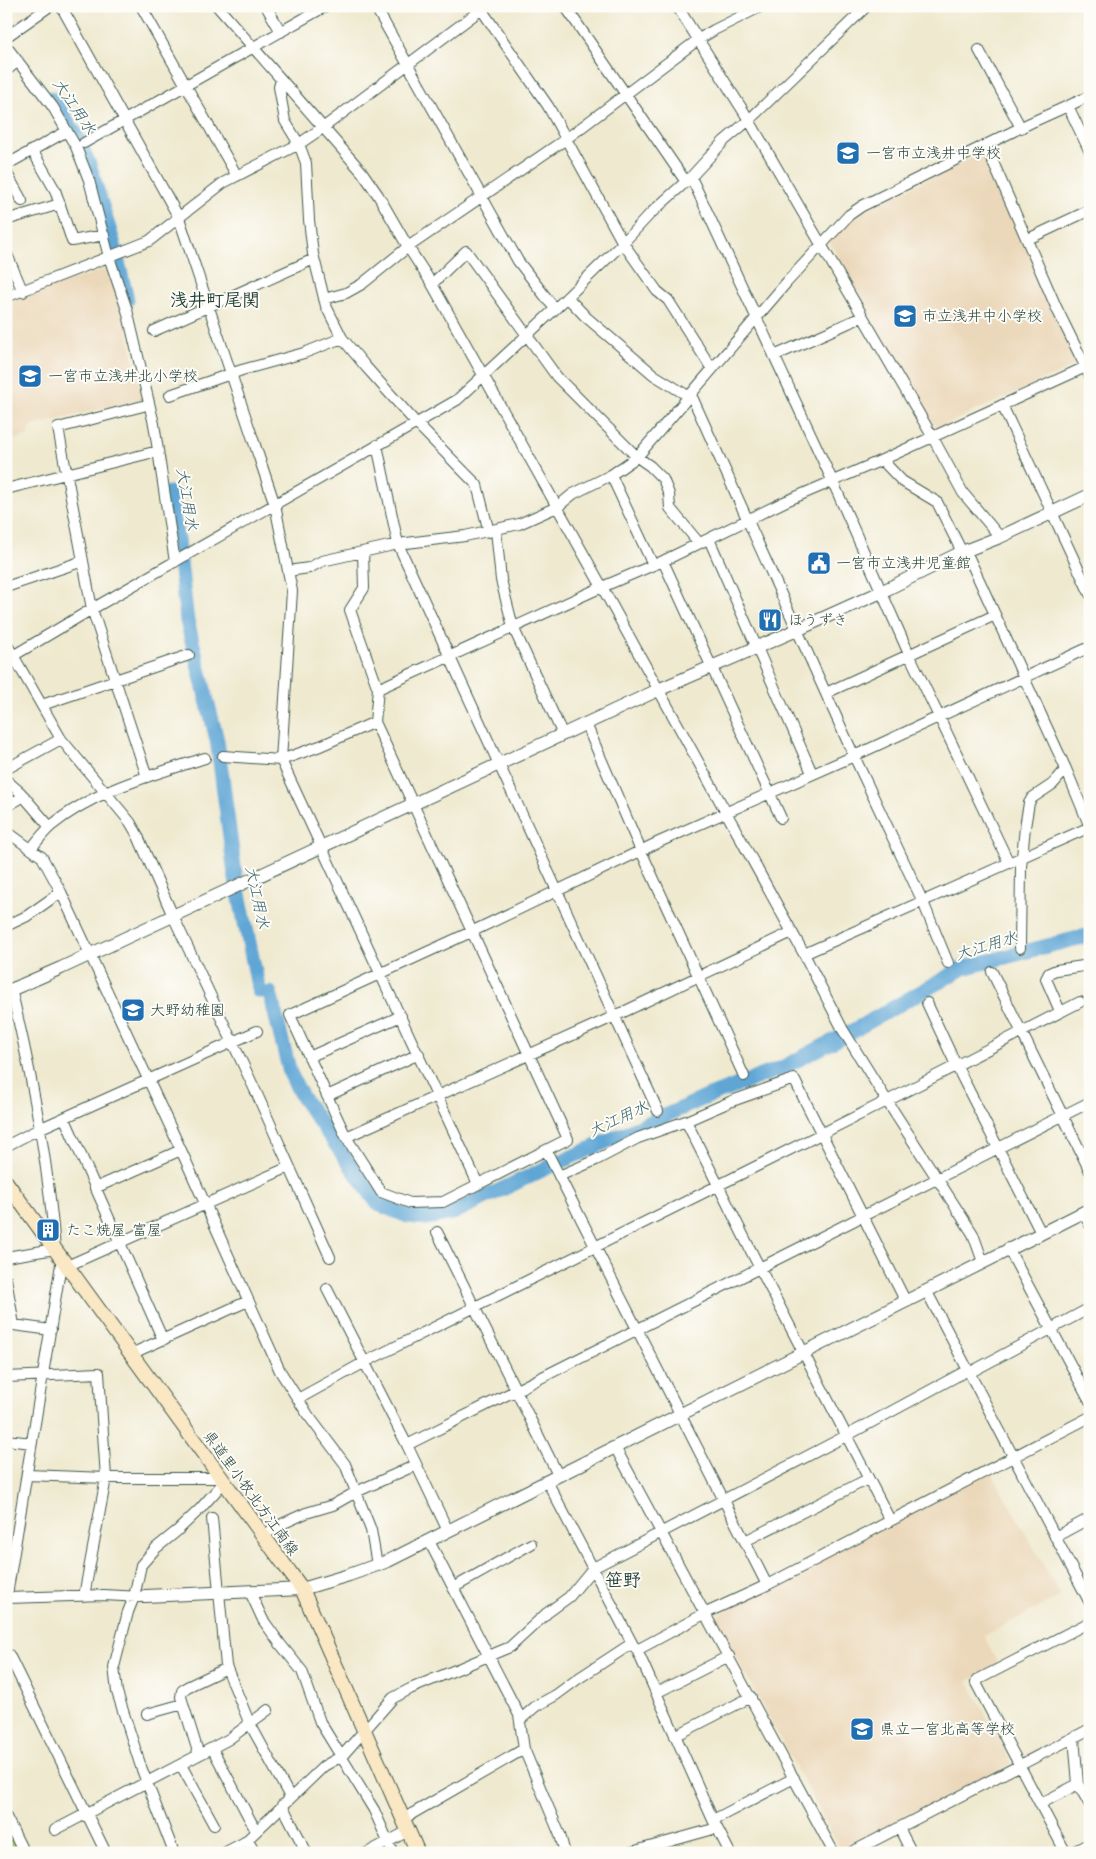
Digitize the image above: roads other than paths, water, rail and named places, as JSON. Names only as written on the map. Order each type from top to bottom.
[{"type":"main road","name":"県道里小牧北方江南線","points":[[6,1182],[302,1589],[418,1853]]},
{"type":"street","points":[[9,34],[50,6]]},
{"type":"street","points":[[61,6],[179,218],[275,505],[292,591],[281,760],[478,1184]]},
{"type":"street","points":[[141,6],[238,176]]},
{"type":"street","points":[[217,6],[324,127],[362,172],[378,195],[432,284],[483,378],[602,587],[804,954],[845,1034],[973,1234],[983,1262]]},
{"type":"street","points":[[266,6],[281,32]]},
{"type":"street","points":[[84,143],[326,6]]},
{"type":"street","points":[[374,6],[518,261],[555,309]]},
{"type":"street","points":[[565,6],[626,94],[689,179],[756,317],[832,480],[909,654],[1009,863]]},
{"type":"street","points":[[677,6],[749,120],[932,436],[962,493],[1000,537]]},
{"type":"street","points":[[324,299],[346,293],[362,284],[408,247],[566,139],[699,39],[762,6]]},
{"type":"street","points":[[6,297],[23,292],[149,241],[224,183],[299,144],[324,127],[482,7],[548,106],[623,243],[657,291],[668,300],[712,369]]},
{"type":"street","points":[[10,658],[92,609],[458,400],[555,309],[650,214],[689,179],[724,141],[749,120],[864,8]]},
{"type":"street","points":[[6,46],[52,107],[76,147],[90,180],[104,235],[114,256],[154,424],[178,561]]},
{"type":"street","points":[[979,50],[1021,128]]},
{"type":"street","points":[[6,71],[18,61]]},
{"type":"street","points":[[281,80],[279,87],[285,120],[299,144],[306,163],[309,220],[314,259],[324,299],[342,338],[417,424],[477,485],[492,531],[514,626],[563,735]]},
{"type":"street","points":[[288,571],[309,568],[322,561],[398,544],[492,531],[519,524],[557,507],[574,494],[611,475],[637,457],[756,317],[849,215],[862,206],[1090,96]]},
{"type":"street","points":[[1068,106],[1090,152]]},
{"type":"street","points":[[6,164],[67,131]]},
{"type":"street","points":[[378,689],[748,521],[832,480],[882,460],[1002,405],[1088,369],[1058,309],[986,146]]},
{"type":"street","points":[[32,150],[55,190],[72,241],[104,235]]},
{"type":"street","points":[[6,172],[22,200]]},
{"type":"street","points":[[6,220],[60,204]]},
{"type":"street","points":[[1028,239],[1090,210]]},
{"type":"street","points":[[432,284],[466,251],[557,377],[637,457],[650,466],[663,479],[669,494],[670,508],[704,541],[756,646],[812,773]]},
{"type":"street","points":[[6,252],[23,292]]},
{"type":"street","points":[[154,331],[314,259]]},
{"type":"street","points":[[567,297],[586,317],[654,375],[693,399],[854,756],[923,902],[948,964]]},
{"type":"street","points":[[774,356],[862,317]]},
{"type":"street","points":[[170,395],[231,374],[304,353],[342,338]]},
{"type":"street","points":[[1002,405],[1090,594]]},
{"type":"street","points":[[143,406],[58,428],[92,609],[147,777]]},
{"type":"street","points":[[377,445],[398,544],[498,765],[559,890],[658,1111]]},
{"type":"street","points":[[6,489],[158,451]]},
{"type":"street","points":[[804,954],[1090,827],[1066,769],[969,558],[962,552],[937,502],[902,480],[882,460]]},
{"type":"street","points":[[611,475],[712,666],[781,818]]},
{"type":"street","points":[[1090,495],[1000,537],[962,552],[881,592],[797,630],[756,646],[658,690],[9,991],[29,1067],[61,1258],[51,1330],[6,1599],[84,1596],[139,1597],[302,1589],[349,1575],[377,1565],[429,1541],[803,1352],[927,1292],[1008,1248],[1086,1211],[1090,1225]]},
{"type":"street","points":[[362,552],[364,588],[350,610],[378,689],[375,722],[471,932],[568,1139],[442,1202],[410,1203],[381,1192],[346,1137],[290,1015],[382,974],[471,932],[641,851],[770,794],[812,773],[854,756],[1090,647]]},
{"type":"street","points":[[6,587],[82,561]]},
{"type":"street","points":[[826,693],[995,615]]},
{"type":"street","points":[[6,643],[10,658],[42,705],[61,738],[130,822],[137,834],[330,1257]]},
{"type":"street","points":[[42,705],[188,655]]},
{"type":"street","points":[[223,756],[281,760],[320,746],[375,722]]},
{"type":"street","points":[[586,724],[641,851],[744,1076]]},
{"type":"street","points":[[6,769],[61,738]]},
{"type":"street","points":[[31,849],[50,826],[74,810],[107,793],[147,777],[205,758]]},
{"type":"street","points":[[1020,948],[1022,858],[1029,802],[1053,784],[1066,769]]},
{"type":"street","points":[[6,780],[24,796],[50,826]]},
{"type":"street","points":[[6,806],[24,796]]},
{"type":"street","points":[[6,831],[42,858],[61,892],[181,1150],[280,1371],[312,1422],[345,1464],[371,1530],[377,1565]]},
{"type":"street","points":[[6,926],[27,916],[61,892]]},
{"type":"street","points":[[346,1137],[699,977],[792,932]]},
{"type":"street","points":[[1060,1011],[1046,979],[1048,973],[1090,965]]},
{"type":"street","points":[[992,972],[1090,1171]]},
{"type":"street","points":[[298,1398],[365,1362],[887,1101],[1080,1002]]},
{"type":"street","points":[[927,1003],[956,1065],[1041,1233]]},
{"type":"street","points":[[309,1057],[401,1016]]},
{"type":"street","points":[[6,1146],[39,1129],[257,1030]]},
{"type":"street","points":[[327,1096],[419,1054]]},
{"type":"street","points":[[555,1169],[596,1160],[638,1138],[794,1079],[906,1302]]},
{"type":"street","points":[[407,1445],[761,1268],[998,1146],[1090,1102]]},
{"type":"street","points":[[65,1118],[163,1340]]},
{"type":"street","points":[[686,1121],[890,1520]]},
{"type":"street","points":[[95,1188],[181,1150]]},
{"type":"street","points":[[546,1150],[767,1585]]},
{"type":"street","points":[[6,1257],[61,1258],[120,1242],[289,1167]]},
{"type":"street","points":[[437,1232],[516,1391],[593,1568],[635,1647],[730,1853]]},
{"type":"street","points":[[1008,1248],[1090,1400]]},
{"type":"street","points":[[6,1279],[10,1325],[51,1330]]},
{"type":"street","points":[[327,1289],[407,1445],[448,1531]]},
{"type":"street","points":[[927,1292],[1090,1604]]},
{"type":"street","points":[[130,1354],[248,1301]]},
{"type":"street","points":[[224,1853],[248,1839],[324,1766],[342,1756],[393,1698],[510,1647],[547,1613],[569,1597],[593,1568],[1090,1308]]},
{"type":"street","points":[[6,1377],[99,1373],[106,1478],[84,1596]]},
{"type":"street","points":[[520,1720],[536,1706],[556,1695],[593,1668],[628,1646],[635,1647],[767,1585],[1090,1417]]},
{"type":"street","points":[[6,1440],[32,1443]]},
{"type":"street","points":[[615,1447],[834,1853]]},
{"type":"street","points":[[262,1536],[284,1523],[306,1513],[333,1505],[356,1492],[416,1465]]},
{"type":"street","points":[[27,1475],[222,1480]]},
{"type":"street","points":[[745,1541],[868,1479]]},
{"type":"street","points":[[174,1853],[147,1783],[117,1692],[114,1667],[128,1612],[139,1597],[141,1565],[147,1557],[187,1522],[222,1480]]},
{"type":"street","points":[[212,1518],[227,1668],[249,1722],[290,1797]]},
{"type":"street","points":[[1055,1537],[1090,1518]]},
{"type":"street","points":[[429,1541],[519,1715],[524,1749],[560,1835],[565,1853]]},
{"type":"street","points":[[452,1588],[531,1544]]},
{"type":"street","points":[[250,1592],[263,1620],[302,1671],[320,1722],[374,1810],[393,1853]]},
{"type":"street","points":[[1066,1853],[976,1684],[977,1680],[1090,1622]]},
{"type":"street","points":[[6,1654],[9,1655],[106,1853]]},
{"type":"street","points":[[656,1693],[729,1656]]},
{"type":"street","points":[[199,1755],[181,1697],[182,1691],[227,1668]]},
{"type":"street","points":[[675,1736],[750,1697]]},
{"type":"street","points":[[148,1714],[183,1704]]},
{"type":"street","points":[[55,1830],[212,1748],[268,1710]]},
{"type":"street","points":[[850,1853],[1090,1729]]},
{"type":"street","points":[[1074,1738],[1078,1784],[1090,1805]]},
{"type":"street","points":[[212,1748],[256,1831]]},
{"type":"street","points":[[368,1853],[389,1841],[406,1825],[524,1749]]},
{"type":"street","points":[[181,1765],[214,1825]]},
{"type":"street","points":[[633,1852],[715,1824],[794,1778]]},
{"type":"street","points":[[1040,1804],[1078,1784]]},
{"type":"street","points":[[282,1805],[307,1853]]},
{"type":"street","points":[[6,1817],[24,1853]]},
{"type":"street","points":[[899,1828],[912,1853]]},
{"type":"street","points":[[248,1839],[255,1853]]},
{"type":"street","points":[[1071,1853],[1090,1843]]},
{"type":"waterway","name":"大江用水","points":[[52,98],[75,133],[89,164],[114,245],[127,300]]},
{"type":"waterway","name":"大江用水","points":[[169,493],[178,545],[187,621],[217,740],[235,874],[259,991],[261,991]]},
{"type":"waterway","name":"大江用水","points":[[270,993],[290,1073],[302,1097],[378,1204],[408,1216],[427,1218],[453,1213],[542,1170],[707,1097],[782,1068],[858,1028],[963,968],[1090,935]]},
{"type":"place","name":"一宮市立浅井中学校","points":[[848,153]]},
{"type":"place","name":"市立浅井中小学校","points":[[905,316]]},
{"type":"place","name":"一宮市立浅井北小学校","points":[[30,376]]},
{"type":"place","name":"一宮市立浅井児童館","points":[[819,563]]},
{"type":"place","name":"ほうずき","points":[[770,620]]},
{"type":"place","name":"大野幼稚園","points":[[133,1010]]},
{"type":"place","name":"たこ焼屋 富屋","points":[[48,1230]]},
{"type":"place","name":"県立一宮北高等学校","points":[[862,1729]]},
{"type":"district","name":"浅井町尾関","points":[[215,300]]},
{"type":"district","name":"笹野","points":[[623,1580]]}]
